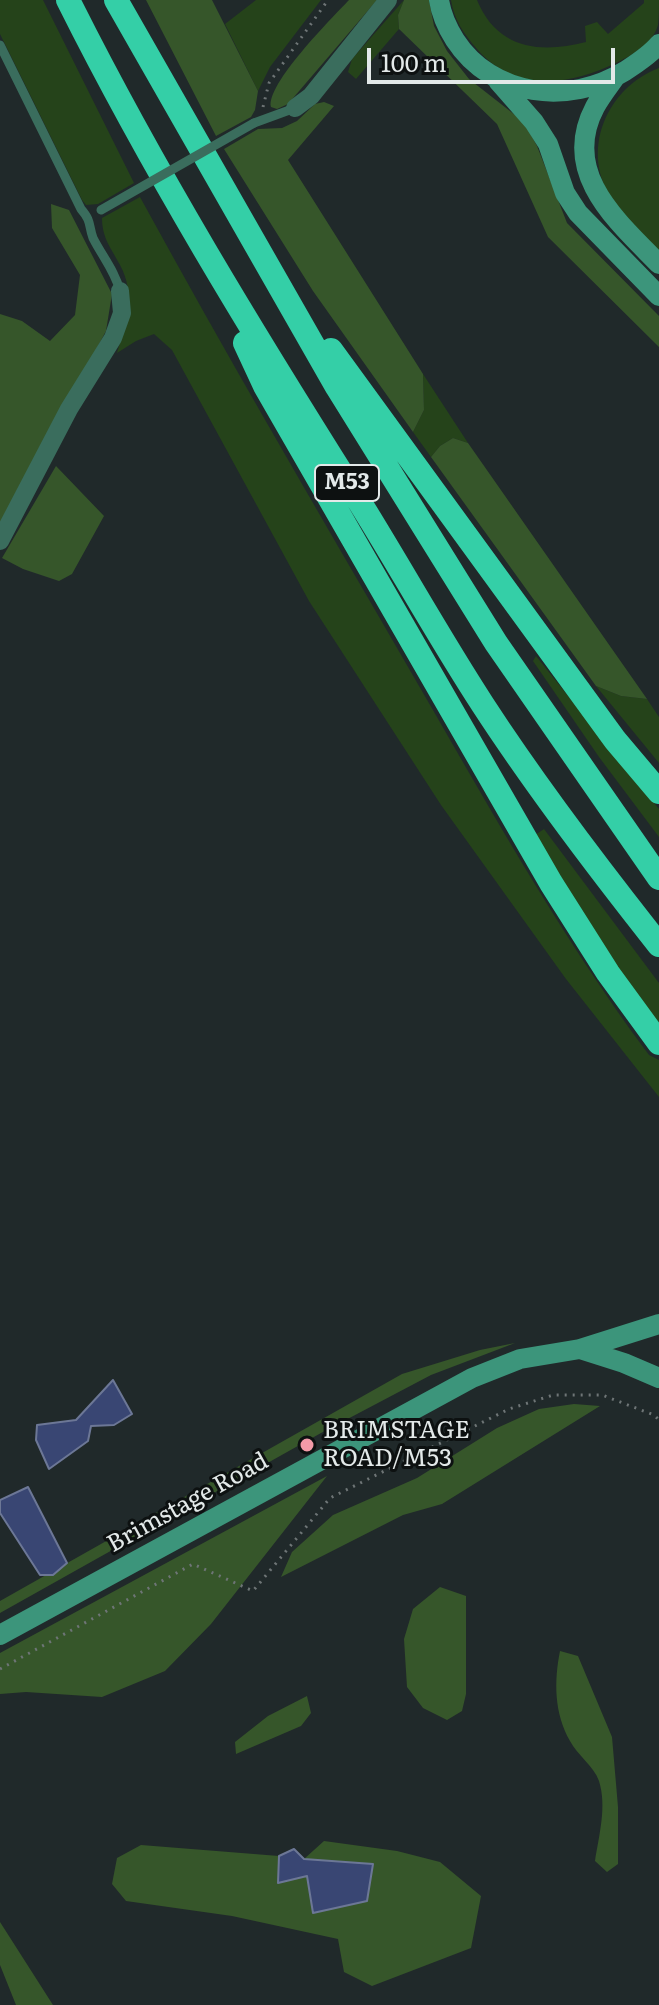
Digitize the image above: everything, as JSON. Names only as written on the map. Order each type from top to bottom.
[{"type":"highway","name":"M53","points":[[68,0],[171,189],[292,396],[484,707],[611,885],[659,945]]},
{"type":"highway","name":"M53","points":[[116,0],[337,387],[496,643],[659,878]]},
{"type":"highway","points":[[171,189],[280,412],[551,883],[608,973],[659,1043]]},
{"type":"highway","points":[[250,237],[615,740],[659,792]]},
{"type":"main road","points":[[439,0],[451,34],[463,54],[496,80],[541,133],[548,144],[565,193],[578,213],[659,296]]},
{"type":"main road","points":[[496,80],[535,91],[561,91],[602,83],[638,62],[659,44]]},
{"type":"main road","points":[[616,76],[595,108],[587,129],[584,149],[586,169],[595,191],[611,215],[659,264]]},
{"type":"main road","name":"Brimstage Road","points":[[0,1635],[472,1378],[520,1359],[580,1349],[659,1324]]},
{"type":"main road","name":"Brimstage Road","points":[[580,1349],[659,1378]]},
{"type":"street","points":[[295,108],[311,96],[388,0]]},
{"type":"street","points":[[638,62],[659,58]]},
{"type":"street","points":[[0,541],[69,409],[113,338],[122,313],[120,291]]},
{"type":"lane","points":[[0,45],[81,209],[92,221],[93,237],[117,278],[120,291]]},
{"type":"lane","points":[[92,221],[101,210],[258,121],[295,108]]},
{"type":"path","points":[[258,121],[269,83],[328,0]]},
{"type":"path","points":[[0,1669],[193,1564],[253,1591],[330,1498],[509,1409],[553,1395],[602,1395],[654,1415],[659,1420]]},
{"type":"green space","points":[[0,0],[43,0],[134,183],[98,204],[86,205],[82,200],[0,34]]},
{"type":"green space","points":[[146,0],[212,0],[258,91],[251,117],[216,136]]},
{"type":"green space","points":[[256,0],[321,0],[270,67],[258,91],[225,24]]},
{"type":"green space","points":[[349,0],[377,0],[288,104],[277,109],[271,107],[272,97],[289,68]]},
{"type":"green space","points":[[404,0],[398,15],[399,29],[356,79],[348,72],[352,59]]},
{"type":"green space","points":[[404,0],[429,0],[434,26],[447,51],[469,79],[524,122],[537,146],[567,223],[659,316],[659,347],[548,237],[497,124],[399,29],[398,15]]},
{"type":"green space","points":[[451,0],[477,0],[496,29],[508,38],[537,47],[586,42],[585,26],[597,22],[608,34],[644,0],[659,0],[658,22],[656,31],[647,43],[618,62],[581,76],[544,81],[508,73],[492,63],[464,32],[454,14]]},
{"type":"green space","points":[[659,68],[659,251],[613,201],[603,182],[598,162],[603,124],[612,106],[640,77]]},
{"type":"green space","points":[[324,102],[334,106],[288,160],[423,374],[424,410],[413,432],[313,291],[224,149],[258,129],[282,128],[297,121],[315,104]]},
{"type":"green space","points":[[140,197],[270,429],[521,861],[615,1008],[649,1055],[659,1060],[659,1097],[566,979],[441,805],[309,601],[172,350],[154,334],[117,353],[128,309],[128,287],[105,237],[102,218]]},
{"type":"green space","points":[[51,204],[69,210],[112,294],[106,331],[0,530],[0,314],[22,321],[50,341],[75,315],[80,275],[52,228]]},
{"type":"green space","points":[[423,374],[468,443],[453,438],[440,446],[431,457],[413,432],[424,410]]},
{"type":"green space","points":[[453,438],[468,443],[647,699],[621,696],[596,686],[431,457],[440,446]]},
{"type":"green space","points":[[56,466],[104,516],[72,574],[59,581],[2,558]]},
{"type":"green space","points":[[536,656],[659,809],[659,837],[533,661]]},
{"type":"green space","points":[[596,686],[621,696],[647,699],[659,717],[659,763]]},
{"type":"green space","points":[[544,829],[659,983],[659,1028],[626,984],[535,835]]},
{"type":"green space","points":[[515,1343],[431,1375],[321,1433],[0,1613],[0,1601],[402,1374],[480,1350]]},
{"type":"green space","points":[[574,1404],[600,1406],[442,1504],[403,1515],[281,1577],[292,1552],[333,1515],[417,1478],[497,1428],[539,1409]]},
{"type":"green space","points":[[327,1476],[211,1624],[165,1671],[102,1697],[26,1692],[0,1694],[0,1653]]},
{"type":"green space","points":[[440,1587],[466,1596],[466,1694],[462,1711],[447,1720],[423,1708],[407,1687],[404,1639],[413,1609]]},
{"type":"green space","points":[[560,1651],[578,1656],[612,1737],[618,1807],[618,1864],[607,1872],[595,1861],[602,1811],[599,1781],[570,1741],[558,1708],[556,1685]]},
{"type":"green space","points":[[307,1696],[311,1713],[301,1726],[236,1754],[235,1742],[268,1716]]},
{"type":"green space","points":[[324,1841],[397,1851],[440,1862],[481,1896],[471,1948],[372,1986],[344,1972],[338,1939],[232,1916],[126,1901],[112,1884],[117,1858],[141,1845],[279,1856],[279,1882],[372,1864],[304,1859]]},
{"type":"green space","points":[[0,1922],[53,2005],[16,2005],[0,1965]]},
{"type":"water","points":[[113,1380],[132,1414],[114,1425],[91,1426],[88,1441],[49,1469],[36,1440],[37,1425],[76,1420]]},
{"type":"water","points":[[28,1487],[67,1563],[53,1575],[40,1575],[0,1513],[0,1500]]},
{"type":"water","points":[[294,1849],[304,1859],[373,1864],[367,1901],[313,1913],[307,1876],[278,1883],[279,1856]]},
{"type":"place","name":"BRIMSTAGE ROAD/M53","points":[[307,1445]]}]
